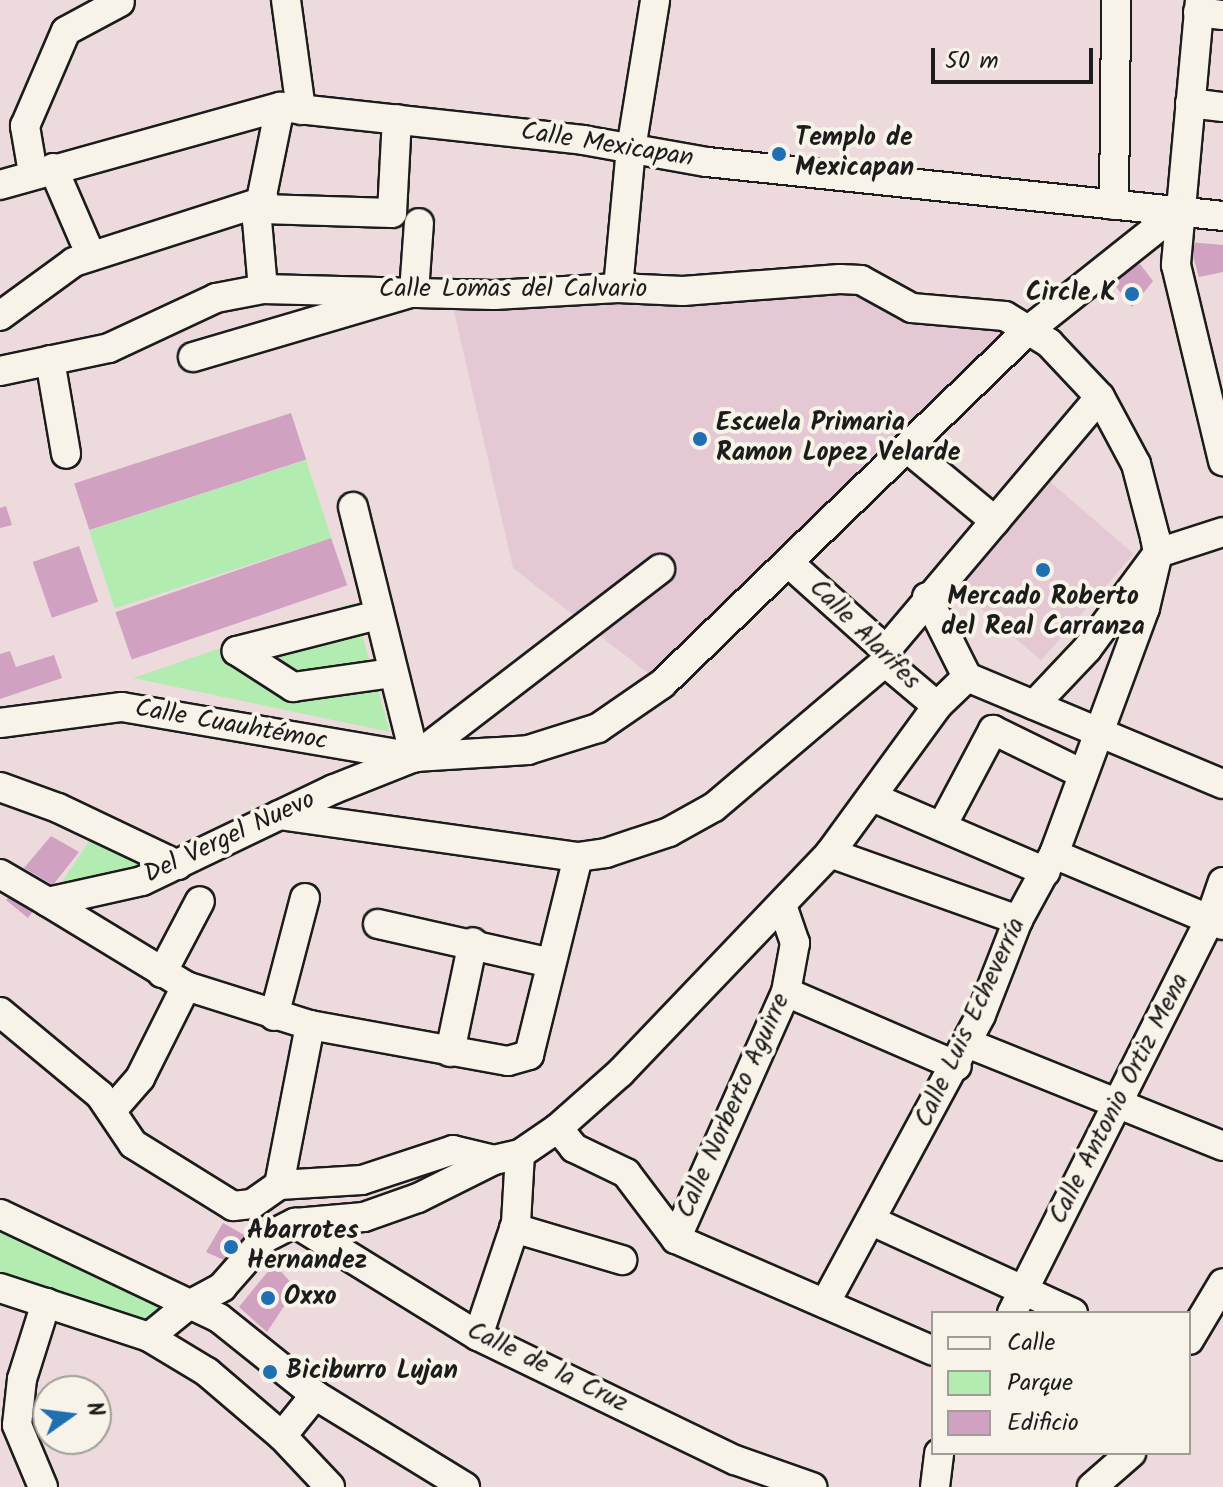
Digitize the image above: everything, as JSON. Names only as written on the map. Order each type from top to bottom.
[{"type":"street","points":[[263,289],[262,205],[290,108],[286,0]]},
{"type":"street","points":[[618,288],[631,149],[655,0]]},
{"type":"street","points":[[1114,205],[1116,0]]},
{"type":"street","points":[[91,256],[43,170],[25,126],[66,31],[120,2]]},
{"type":"street","points":[[1207,9],[1190,103],[1177,212],[1176,265],[1223,461]]},
{"type":"street","points":[[1190,103],[1223,107]]},
{"type":"street","name":"Calle Mexicapan","points":[[0,185],[43,170],[290,108],[631,149],[707,162],[1223,216]]},
{"type":"street","points":[[193,357],[414,292],[397,119]]},
{"type":"street","points":[[0,316],[91,256],[262,205],[406,218]]},
{"type":"street","points":[[415,757],[528,750],[598,728],[653,692],[790,564],[1025,333],[1177,212]]},
{"type":"street","name":"Calle Lomas del Calvario","points":[[0,371],[109,348],[216,298],[263,289],[494,295],[618,288],[683,291],[861,280],[912,308],[1005,316],[1025,333],[1049,343],[1100,397],[1136,464],[1158,553]]},
{"type":"street","points":[[50,360],[66,454]]},
{"type":"street","points":[[279,815],[578,857],[642,842],[714,807],[885,656],[927,597],[1100,397]]},
{"type":"street","points":[[908,449],[995,521]]},
{"type":"street","points":[[353,507],[415,757]]},
{"type":"street","points":[[1034,705],[1087,649],[1158,553],[1223,532]]},
{"type":"street","name":"Calle Luis Echeverría","points":[[825,1303],[962,1054],[1018,920],[1050,863],[1145,608],[1158,553]]},
{"type":"street","name":"Calle Alarifes","points":[[790,564],[937,706]]},
{"type":"street","points":[[415,757],[660,569]]},
{"type":"street","points":[[927,597],[967,677],[1223,784]]},
{"type":"street","points":[[378,615],[237,651],[293,687],[393,673]]},
{"type":"street","points":[[149,1337],[187,1306],[222,1287],[265,1238],[295,1223],[364,1217],[418,1198],[507,1157],[558,1128],[620,1073],[782,906],[830,853],[937,706],[967,677]]},
{"type":"street","name":"Calle Cuauhtémoc","points":[[0,723],[122,707],[415,757]]},
{"type":"street","points":[[942,826],[993,730],[1083,774]]},
{"type":"street","name":"Del Vergel Nuevo","points":[[48,902],[142,881],[279,815],[415,757]]},
{"type":"street","points":[[0,787],[58,808],[178,865]]},
{"type":"street","points":[[872,797],[942,826],[1217,922]]},
{"type":"street","points":[[830,853],[1018,920]]},
{"type":"street","points":[[0,874],[174,979],[274,1016],[508,1061],[529,1055],[578,857]]},
{"type":"street","name":"Calle Antonio Ortiz Mena","points":[[1018,1300],[1217,922],[1223,882]]},
{"type":"street","points":[[274,1016],[305,898]]},
{"type":"street","points":[[113,1109],[140,1078],[200,901]]},
{"type":"street","name":"Calle Norberto Aguirre","points":[[558,1128],[574,1148],[626,1173],[676,1239],[786,992],[795,943],[782,906]]},
{"type":"street","points":[[378,924],[473,942],[551,963]]},
{"type":"street","points":[[450,1052],[473,942]]},
{"type":"street","points":[[786,992],[1119,1105],[1223,1146]]},
{"type":"street","points":[[0,1012],[113,1109],[116,1126],[133,1144],[233,1206],[252,1204],[279,1185],[362,1180],[453,1150],[507,1157]]},
{"type":"street","points":[[279,1185],[310,1025]]},
{"type":"street","points":[[478,1336],[514,1228],[507,1157]]},
{"type":"street","points":[[0,1214],[187,1306],[219,1318],[315,1395],[465,1487]]},
{"type":"street","points":[[872,1221],[1018,1300],[1065,1311]]},
{"type":"street","name":"Calle de la Cruz","points":[[295,1223],[478,1336],[735,1460],[812,1487]]},
{"type":"street","points":[[514,1228],[622,1260]]},
{"type":"street","points":[[676,1239],[931,1350]]},
{"type":"street","points":[[1191,1337],[1223,1283]]},
{"type":"street","points":[[0,1288],[149,1337],[207,1372],[282,1436],[330,1487]]},
{"type":"street","points":[[43,1487],[17,1425],[22,1379],[46,1303]]},
{"type":"street","points":[[282,1436],[315,1395]]},
{"type":"street","points":[[935,1487],[939,1455]]},
{"type":"street","points":[[1092,1487],[1129,1455]]},
{"type":"shaded area","name":"Escuela Primaria Ramon Lopez Velarde","points":[[861,280],[1025,333],[662,684],[513,568],[450,294]]},
{"type":"shaded area","name":"Mercado Roberto del Real Carranza","points":[[1046,478],[1134,554],[1041,661],[953,584]]},
{"type":"green space","points":[[306,460],[331,538],[114,608],[89,530]]},
{"type":"green space","points":[[353,603],[390,732],[133,678]]},
{"type":"green space","points":[[96,831],[139,851],[145,873],[49,901]]},
{"type":"green space","points":[[0,1226],[172,1313],[151,1330],[0,1278]]},
{"type":"building","points":[[1189,242],[1223,245],[1223,272],[1199,277]]},
{"type":"building","name":"Circle K","points":[[1140,264],[1153,281],[1132,307],[1109,278]]},
{"type":"building","points":[[291,413],[306,460],[89,530],[74,483]]},
{"type":"building","points":[[6,506],[12,525],[0,528],[0,508]]},
{"type":"building","points":[[331,538],[347,585],[132,660],[115,612]]},
{"type":"building","points":[[79,546],[98,602],[52,618],[33,562]]},
{"type":"building","points":[[10,651],[16,667],[54,655],[62,678],[0,699],[0,654]]},
{"type":"building","points":[[51,836],[79,852],[53,885],[24,868]]},
{"type":"building","points":[[15,890],[38,904],[28,918],[6,900]]},
{"type":"building","name":"Abarrotes Hernandez","points":[[223,1223],[257,1242],[239,1267],[206,1252]]},
{"type":"building","name":"Oxxo","points":[[274,1264],[296,1288],[267,1332],[239,1307]]},
{"type":"place","name":"Templo de Mexicapan","points":[[779,154]]},
{"type":"place","name":"Circle K","points":[[1132,294]]},
{"type":"place","name":"Escuela Primaria Ramon Lopez Velarde","points":[[700,439]]},
{"type":"place","name":"Mercado Roberto del Real Carranza","points":[[1043,570]]},
{"type":"place","name":"Abarrotes Hernandez","points":[[231,1247]]},
{"type":"place","name":"Oxxo","points":[[268,1298]]},
{"type":"place","name":"Biciburro Lujan","points":[[270,1372]]}]
